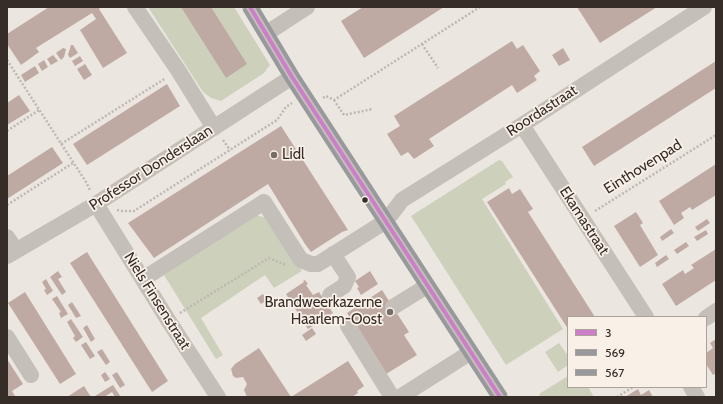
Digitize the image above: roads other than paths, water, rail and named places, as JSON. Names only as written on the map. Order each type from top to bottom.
[{"type":"street","points":[[135,7],[178,70],[214,128]]},
{"type":"street","points":[[250,7],[292,77],[500,397]]},
{"type":"street","points":[[267,34],[308,7]]},
{"type":"street","name":"Roordastraat","points":[[386,221],[402,200],[522,125],[704,7]]},
{"type":"street","name":"Professor Donderslaan","points":[[12,254],[96,204],[292,77]]},
{"type":"street","name":"Ekamastraat","points":[[522,125],[645,316]]},
{"type":"street","points":[[143,279],[264,202],[301,260],[311,264],[318,264],[386,221]]},
{"type":"street","name":"Niels Finsenstraat","points":[[96,204],[218,397]]},
{"type":"street","points":[[7,237],[12,254]]},
{"type":"street","points":[[330,295],[344,286],[348,277],[333,254]]},
{"type":"street","points":[[393,307],[427,286]]},
{"type":"street","points":[[707,317],[716,311]]},
{"type":"street","points":[[348,326],[392,397]]},
{"type":"street","points":[[7,337],[31,375]]},
{"type":"street","points":[[400,397],[471,352]]},
{"type":"street","points":[[691,388],[697,397]]},
{"type":"place","name":"Lidl","points":[[274,155]]},
{"type":"place","name":"Brandweerkazerne Haarlem-Oost","points":[[390,312]]}]
